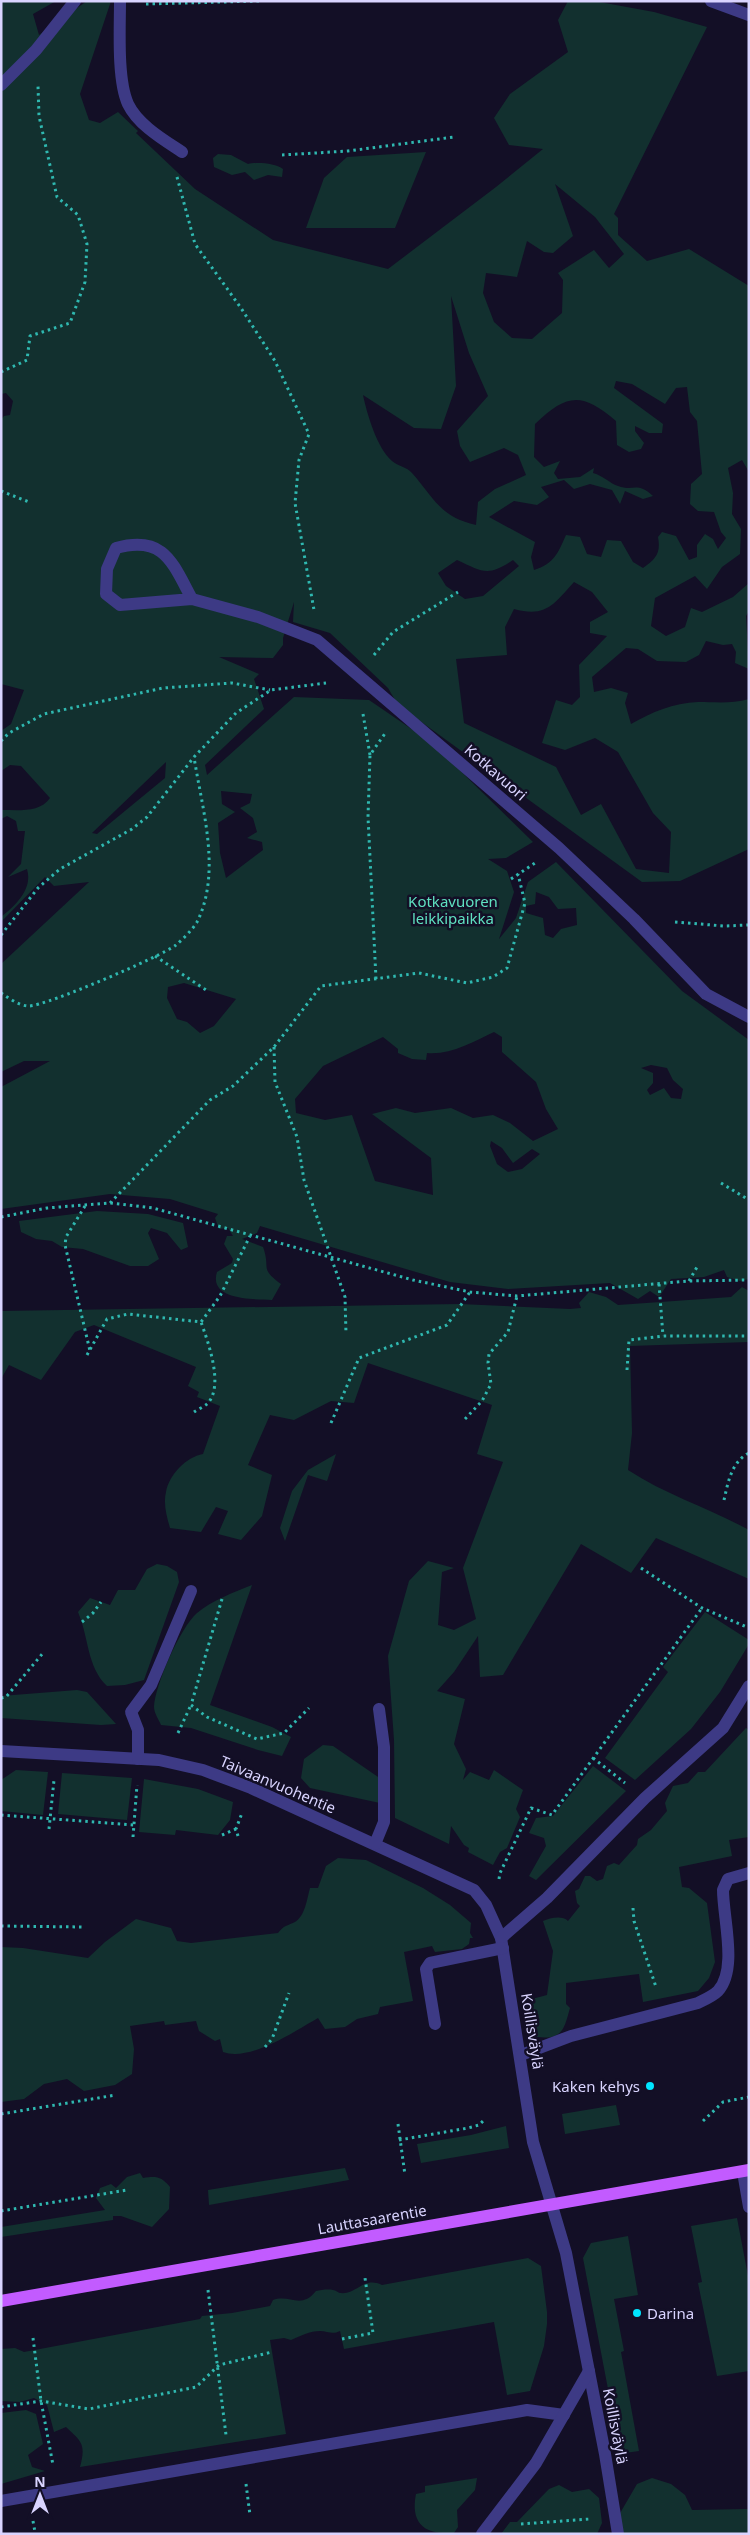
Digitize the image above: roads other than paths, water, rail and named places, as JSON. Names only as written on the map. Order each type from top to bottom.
[{"type":"main road","name":"Lauttasaarentie","points":[[1,2302],[204,2264],[746,2171]]},
{"type":"street","points":[[1,85],[36,50],[75,1]]},
{"type":"street","points":[[120,1],[121,66],[128,104],[149,130],[182,152]]},
{"type":"street","points":[[716,2],[749,15]]},
{"type":"street","name":"Kotkavuori","points":[[192,599],[174,566],[158,547],[135,543],[116,548],[107,568],[106,594],[120,605],[192,599],[258,617],[317,640],[552,842],[634,919],[706,994],[730,1009],[749,1017]]},
{"type":"street","points":[[138,1759],[138,1730],[131,1712],[151,1685],[191,1591]]},
{"type":"street","points":[[436,2024],[426,1969],[430,1962],[502,1943],[645,1798],[723,1728],[749,1686]]},
{"type":"street","points":[[376,1844],[384,1822],[384,1747],[379,1709]]},
{"type":"street","name":"Taivaanvuohentie","points":[[1,1751],[177,1763],[203,1770],[251,1788],[474,1890],[486,1905],[502,1943]]},
{"type":"street","points":[[521,2055],[571,2036],[698,2003],[717,1992],[725,1981],[729,1967],[723,1890],[728,1879],[749,1874]]},
{"type":"street","name":"Koillisväylä","points":[[502,1943],[521,2055],[533,2142],[566,2253],[618,2534]]},
{"type":"street","points":[[746,2171],[749,2207]]},
{"type":"street","points":[[485,2530],[536,2463],[589,2371]]},
{"type":"street","points":[[1,2501],[527,2410],[564,2415]]},
{"type":"place","name":"Kaken kehys","points":[[650,2086]]},
{"type":"place","name":"Darina","points":[[637,2313]]},
{"type":"park label","name":"Kotkavuoren leikkipaikka","points":[[453,910]]}]
